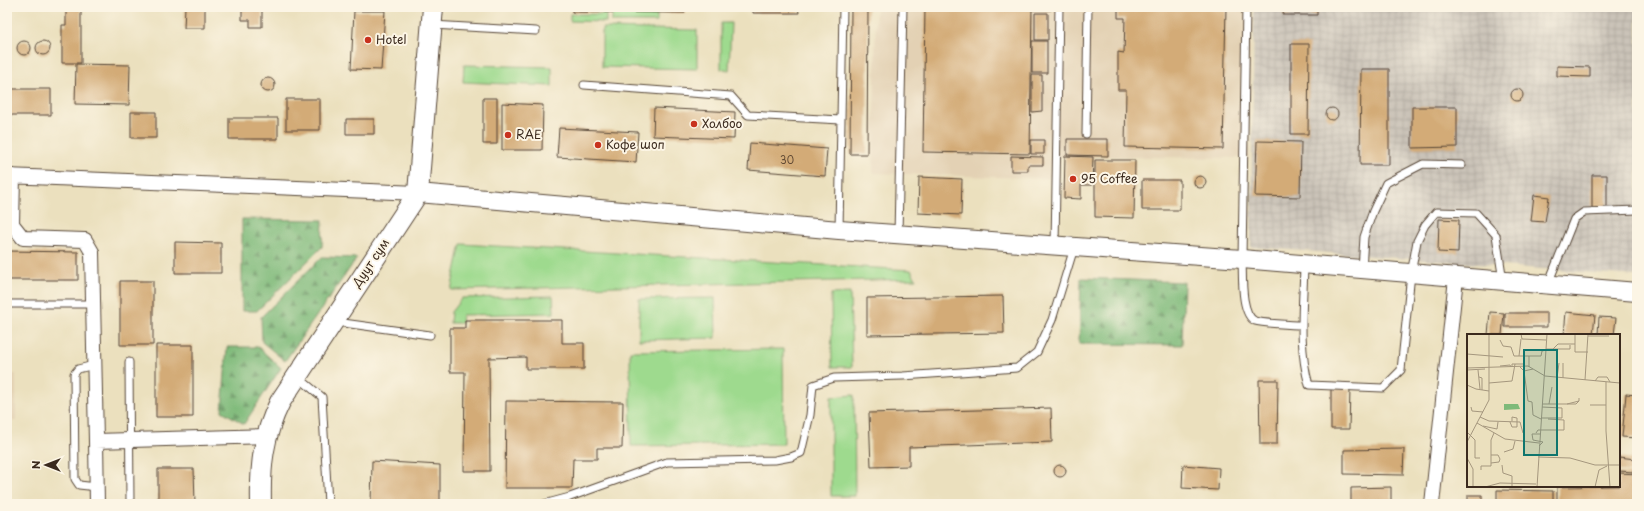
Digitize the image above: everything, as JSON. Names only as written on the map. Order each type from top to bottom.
[{"type":"main road","name":"Дуут сум","points":[[261,504],[261,473],[266,436],[270,423],[280,402],[296,375],[418,193],[432,16]]},
{"type":"street","points":[[97,504],[92,252],[85,240],[23,238],[12,224],[10,176],[418,193],[839,230],[1242,259],[1304,266],[1637,292]]},
{"type":"street","points":[[1432,504],[1456,278]]},
{"type":"street","points":[[96,441],[266,436]]},
{"type":"lane","points":[[839,230],[843,7]]},
{"type":"lane","points":[[898,234],[903,7]]},
{"type":"lane","points":[[1055,246],[1059,7]]},
{"type":"lane","points":[[1086,134],[1088,7]]},
{"type":"lane","points":[[1246,7],[1242,259],[1244,298],[1247,313],[1256,321],[1302,325]]},
{"type":"lane","points":[[432,16],[536,31]]},
{"type":"lane","points":[[584,86],[731,96],[748,115],[841,120]]},
{"type":"lane","points":[[1362,270],[1364,237],[1373,211],[1386,182],[1423,164],[1462,165]]},
{"type":"lane","points":[[1548,285],[1574,219],[1584,212],[1637,210]]},
{"type":"lane","points":[[1304,266],[1302,325],[1303,366],[1309,385],[1383,388],[1401,370],[1417,242],[1425,225],[1436,212],[1476,213],[1496,235],[1504,281]]},
{"type":"lane","points":[[544,504],[570,497],[667,462],[775,460],[791,457],[801,453],[810,415],[813,385],[834,378],[903,376],[1017,368],[1037,352],[1052,320],[1074,248]]},
{"type":"lane","points":[[7,304],[93,304]]},
{"type":"lane","points":[[332,321],[430,335]]},
{"type":"lane","points":[[129,362],[130,504]]},
{"type":"lane","points":[[94,365],[78,368],[74,374],[75,479],[79,485],[97,486]]},
{"type":"lane","points":[[296,375],[322,397],[328,504]]},
{"type":"shaded area","points":[[876,7],[1251,7],[1249,158],[1059,156],[1059,179],[873,173]]},
{"type":"shaded area","points":[[1254,7],[1637,7],[1637,276],[1251,247]]},
{"type":"shaded area","points":[[7,374],[16,374],[16,421],[7,421]]},
{"type":"green space","points":[[570,14],[606,14],[606,22],[570,21]]},
{"type":"green space","points":[[612,14],[657,14],[657,22],[612,22]]},
{"type":"green space","points":[[721,23],[731,23],[729,70],[721,69]]},
{"type":"green space","points":[[602,28],[697,30],[697,69],[602,67]]},
{"type":"green space","points":[[464,65],[552,67],[552,86],[463,82]]},
{"type":"green space","points":[[242,219],[323,220],[322,247],[257,311],[242,311]]},
{"type":"green space","points":[[461,244],[911,270],[916,279],[451,290]]},
{"type":"green space","points":[[322,257],[357,258],[285,361],[262,342],[261,317]]},
{"type":"green space","points":[[1081,278],[1184,282],[1182,345],[1079,344]]},
{"type":"green space","points":[[850,293],[852,367],[832,367],[831,294]]},
{"type":"green space","points":[[553,296],[554,313],[462,315],[461,323],[450,323],[451,312],[462,298]]},
{"type":"green space","points":[[715,298],[716,338],[639,340],[639,299]]},
{"type":"green space","points":[[227,347],[258,347],[281,368],[244,424],[222,411]]},
{"type":"green space","points":[[783,349],[784,444],[631,446],[630,351]]},
{"type":"green space","points":[[854,395],[855,496],[831,496],[831,397]]},
{"type":"building","points":[[66,7],[81,7],[81,63],[62,63],[62,25],[66,25]]},
{"type":"building","points":[[185,7],[205,7],[205,28],[184,28]]},
{"type":"building","points":[[242,7],[262,7],[262,27],[250,27],[250,20],[242,20]]},
{"type":"building","points":[[572,7],[685,7],[685,13],[572,12]]},
{"type":"building","points":[[753,7],[798,7],[799,13],[753,13]]},
{"type":"building","points":[[851,7],[868,7],[867,154],[850,154]]},
{"type":"building","points":[[925,7],[1032,7],[1030,154],[923,152]]},
{"type":"building","points":[[1033,7],[1051,7],[1051,10],[1033,10]]},
{"type":"building","points":[[1118,7],[1226,7],[1223,149],[1125,147],[1126,90],[1118,90],[1118,52],[1124,53],[1125,18],[1118,18]]},
{"type":"building","points":[[1284,7],[1317,7],[1317,15],[1283,15]]},
{"type":"building","name":"Hotel","points":[[354,11],[385,11],[381,70],[351,69]]},
{"type":"building","points":[[1035,13],[1048,13],[1048,40],[1035,40]]},
{"type":"building","points":[[24,41],[29,43],[31,48],[29,53],[24,55],[19,53],[17,48],[19,43]]},
{"type":"building","points":[[43,41],[48,43],[50,48],[48,53],[43,55],[38,53],[36,48],[38,43]]},
{"type":"building","points":[[1032,41],[1047,41],[1047,73],[1032,73]]},
{"type":"building","points":[[1291,44],[1309,44],[1308,134],[1291,134]]},
{"type":"building","points":[[76,64],[130,65],[129,105],[75,104]]},
{"type":"building","points":[[1557,66],[1590,67],[1590,77],[1557,76]]},
{"type":"building","points":[[1361,69],[1389,69],[1389,165],[1360,165]]},
{"type":"building","points":[[1032,75],[1042,75],[1042,111],[1032,112]]},
{"type":"building","points":[[268,78],[273,80],[275,85],[273,90],[268,92],[263,90],[261,85],[263,80]]},
{"type":"building","points":[[7,89],[51,89],[51,115],[7,115]]},
{"type":"building","points":[[1517,89],[1521,91],[1523,95],[1521,99],[1517,101],[1513,99],[1511,95],[1513,91]]},
{"type":"building","points":[[483,98],[497,98],[497,144],[483,144]]},
{"type":"building","points":[[286,99],[320,99],[320,130],[286,130]]},
{"type":"building","points":[[502,103],[543,105],[542,150],[502,150]]},
{"type":"building","points":[[1412,107],[1457,107],[1457,147],[1412,148]]},
{"type":"building","name":"Холбоо","points":[[654,108],[735,112],[734,139],[653,136]]},
{"type":"building","points":[[1332,108],[1336,110],[1338,114],[1336,118],[1332,120],[1328,118],[1326,114],[1328,110]]},
{"type":"building","points":[[131,112],[156,112],[156,138],[131,138]]},
{"type":"building","points":[[229,118],[278,118],[278,139],[229,139]]},
{"type":"building","points":[[346,119],[374,119],[374,134],[346,134]]},
{"type":"building","name":"Кофе шоп","points":[[559,128],[638,132],[636,162],[557,157]]},
{"type":"building","points":[[1067,139],[1108,139],[1108,156],[1067,155]]},
{"type":"building","points":[[1031,140],[1044,140],[1044,154],[1031,154]]},
{"type":"building","points":[[1257,141],[1301,142],[1300,197],[1255,196]]},
{"type":"building","points":[[750,143],[827,149],[825,176],[748,170]]},
{"type":"building","points":[[1011,156],[1043,157],[1043,165],[1028,165],[1028,171],[1011,171]]},
{"type":"building","points":[[1065,156],[1093,157],[1092,185],[1081,185],[1081,199],[1064,198]]},
{"type":"building","points":[[1095,160],[1135,160],[1134,218],[1095,217]]},
{"type":"building","points":[[1592,175],[1607,175],[1607,209],[1592,208]]},
{"type":"building","points":[[1200,176],[1204,178],[1206,182],[1204,186],[1200,188],[1196,186],[1194,182],[1196,178]]},
{"type":"building","points":[[919,177],[962,179],[961,215],[918,213]]},
{"type":"building","points":[[1142,180],[1180,180],[1180,210],[1142,210]]},
{"type":"building","points":[[1534,195],[1549,197],[1545,222],[1531,221]]},
{"type":"building","points":[[1439,219],[1459,220],[1458,253],[1438,252]]},
{"type":"building","points":[[175,242],[221,243],[221,273],[175,273]]},
{"type":"building","points":[[7,251],[78,252],[78,280],[7,280]]},
{"type":"building","points":[[120,281],[153,281],[153,345],[120,345]]},
{"type":"building","points":[[1003,296],[1004,333],[867,335],[867,298]]},
{"type":"building","points":[[1490,312],[1504,313],[1502,334],[1488,334]]},
{"type":"building","points":[[1566,312],[1595,315],[1593,334],[1564,334]]},
{"type":"building","points":[[1505,313],[1547,313],[1547,327],[1505,327]]},
{"type":"building","points":[[1599,317],[1616,318],[1614,334],[1598,334]]},
{"type":"building","points":[[465,320],[562,320],[562,343],[584,343],[584,369],[526,369],[526,357],[489,358],[490,471],[464,471],[465,372],[450,372],[450,328],[465,328]]},
{"type":"building","points":[[156,345],[193,345],[193,417],[156,417]]},
{"type":"building","points":[[1259,380],[1278,380],[1277,444],[1260,444]]},
{"type":"building","points":[[1331,389],[1350,389],[1349,429],[1331,429]]},
{"type":"building","points":[[1626,394],[1637,395],[1637,438],[1622,437]]},
{"type":"building","points":[[506,401],[623,402],[622,448],[597,448],[597,459],[573,459],[572,488],[505,488]]},
{"type":"building","points":[[1051,408],[1052,442],[909,447],[909,466],[871,467],[869,413]]},
{"type":"building","points":[[1404,449],[1403,475],[1344,474],[1344,450]]},
{"type":"building","points":[[1620,457],[1635,459],[1634,472],[1620,471]]},
{"type":"building","points":[[372,461],[440,465],[440,504],[371,504]]},
{"type":"building","points":[[1060,465],[1064,467],[1066,471],[1064,475],[1060,477],[1056,475],[1054,471],[1056,467]]},
{"type":"building","points":[[1183,465],[1219,468],[1218,490],[1182,488]]},
{"type":"building","points":[[158,469],[194,469],[195,504],[158,504]]},
{"type":"building","points":[[1620,473],[1637,474],[1637,504],[1557,504],[1557,487],[1620,487]]},
{"type":"building","points":[[1391,487],[1391,504],[1351,504],[1351,488]]},
{"type":"building","points":[[1497,490],[1553,491],[1553,504],[1497,504]]},
{"type":"building","points":[[1468,495],[1482,495],[1482,504],[1468,504]]},
{"type":"place","name":"Hotel","points":[[368,40]]},
{"type":"place","name":"Холбоо","points":[[694,124]]},
{"type":"place","name":"RAE","points":[[508,135]]},
{"type":"place","name":"Кофе шоп","points":[[598,145]]},
{"type":"place","name":"95 Coffee","points":[[1073,179]]}]
